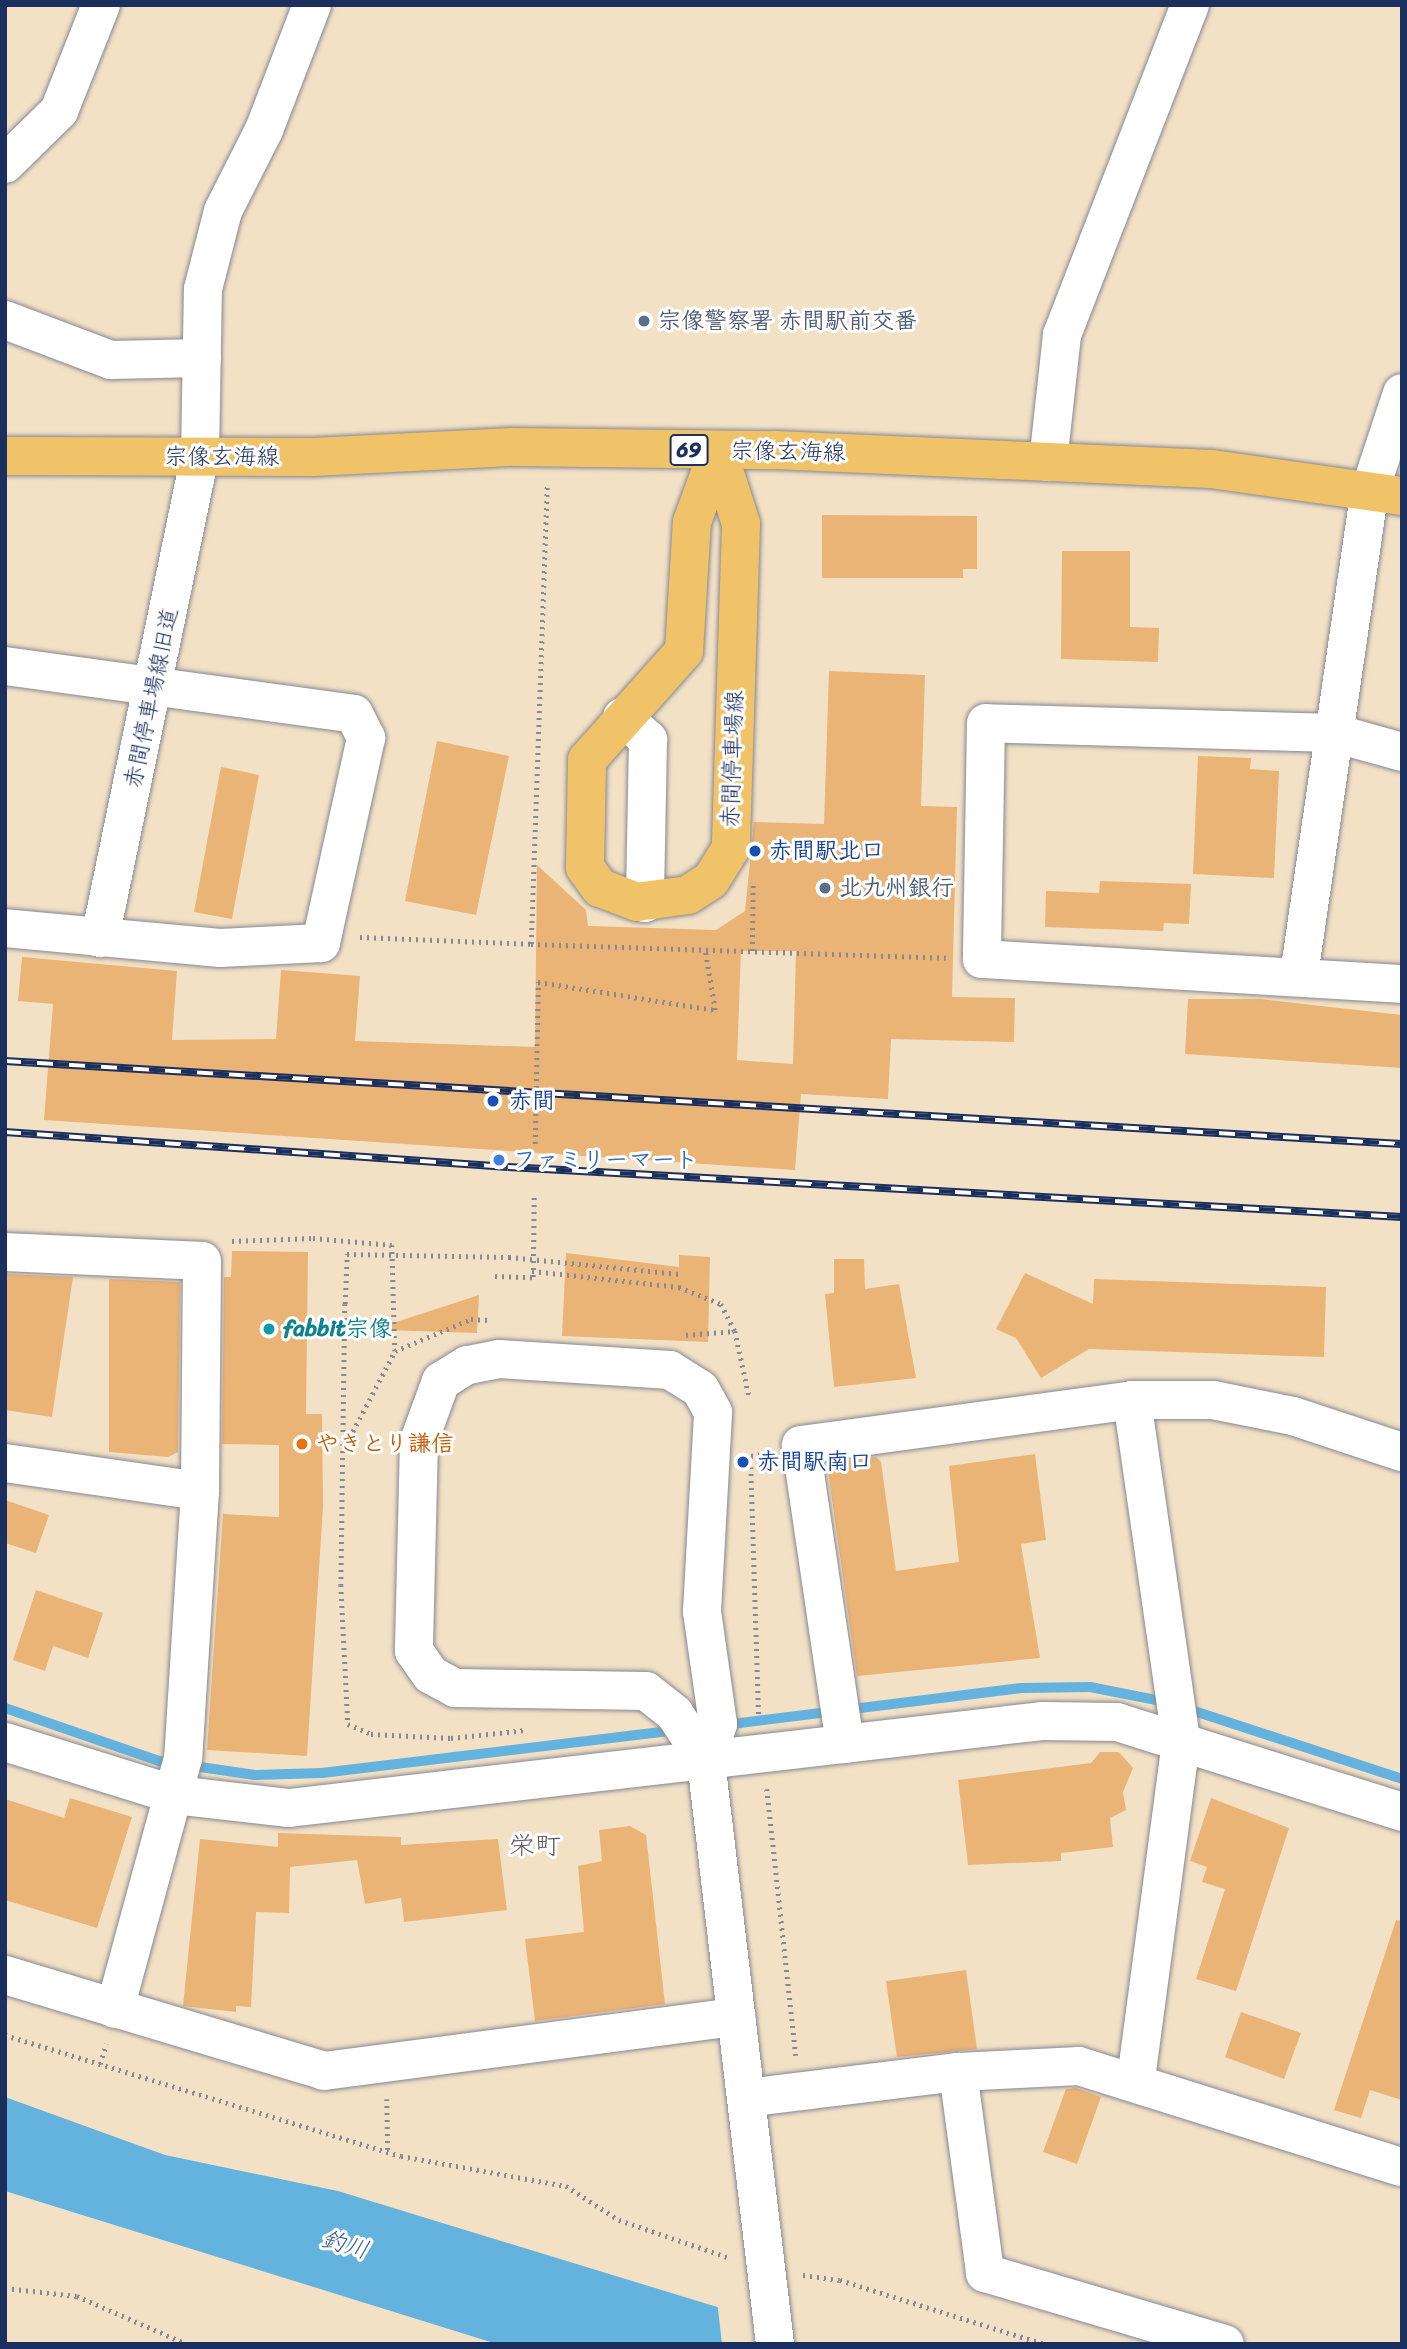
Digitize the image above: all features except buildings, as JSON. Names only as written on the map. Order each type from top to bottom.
[{"type":"main road","name":"宗像玄海線","points":[[5,456],[200,456],[513,447],[718,451],[1212,469],[1386,493]]},
{"type":"main road","name":"赤間停車場線","points":[[718,451],[741,524],[730,848],[711,880],[688,895],[645,903],[600,888],[585,867],[587,760],[622,717],[669,675],[684,651],[692,522],[718,451]]},
{"type":"street","points":[[5,164],[59,111],[102,5]]},
{"type":"street","name":"赤間停車場線旧道","points":[[100,938],[157,687],[200,456],[203,289],[223,211],[264,130],[312,5]]},
{"type":"street","points":[[1048,462],[1062,335],[1190,5]]},
{"type":"street","points":[[5,320],[111,360],[202,358]]},
{"type":"street","points":[[1299,975],[1334,733],[1386,493],[1402,393]]},
{"type":"street","points":[[5,666],[354,714],[366,738],[321,943],[220,948],[5,928]]},
{"type":"street","points":[[622,717],[648,740],[645,903]]},
{"type":"street","points":[[1402,752],[1334,733],[986,723],[982,959],[1299,975],[1402,984]]},
{"type":"street","points":[[5,1252],[202,1261],[206,1324],[200,1491],[183,1758],[115,2009]]},
{"type":"street","points":[[706,1761],[674,1713],[646,1691],[454,1688],[431,1675],[414,1651],[419,1441],[441,1381],[467,1365],[499,1359],[670,1370],[700,1389],[713,1412],[702,1611],[718,1724],[706,1761],[775,2344]]},
{"type":"street","points":[[1132,1400],[1181,1742],[1136,2079]]},
{"type":"street","points":[[845,1744],[801,1445],[1132,1400],[1213,1400],[1293,1416],[1402,1452]]},
{"type":"street","points":[[5,1463],[200,1491]]},
{"type":"street","points":[[5,1742],[175,1795],[289,1808],[1042,1721],[1117,1722],[1402,1812]]},
{"type":"street","points":[[5,1975],[324,2071],[736,2017]]},
{"type":"street","points":[[746,2098],[958,2073],[1079,2066],[1136,2079],[1402,2167]]},
{"type":"street","points":[[958,2073],[985,2273],[1225,2344]]},
{"type":"path","points":[[531,944],[547,485]]},
{"type":"path","points":[[328,909],[359,937],[982,959]]},
{"type":"path","points":[[535,1144],[538,982],[715,1010],[705,950]]},
{"type":"path","points":[[495,1276],[533,1278],[534,1194]]},
{"type":"path","points":[[191,1261],[205,1242],[313,1238],[392,1245],[395,1351]]},
{"type":"path","points":[[342,1397],[347,1254],[533,1258],[679,1274]]},
{"type":"path","points":[[532,1271],[679,1287]]},
{"type":"path","points":[[763,1754],[801,2091]]},
{"type":"path","points":[[5,2035],[387,2152],[566,2186],[619,2220],[766,2271],[840,2280],[1044,2344]]},
{"type":"path","points":[[382,2063],[387,2152]]},
{"type":"path","points":[[5,2288],[77,2295],[187,2344]]},
{"type":"water","name":"釣川","points":[[5,2097],[165,2155],[338,2191],[838,2344],[497,2344],[5,2191]]},
{"type":"pier","points":[[717,2300],[831,2338],[832,2344],[722,2344]]},
{"type":"waterway","points":[[724,1725],[1022,1688],[1090,1687],[1166,1702]]},
{"type":"waterway","points":[[5,1708],[159,1761],[255,1775],[322,1773],[677,1730]]},
{"type":"waterway","points":[[1185,1708],[1402,1779]]},
{"type":"railway","points":[[5,1061],[1402,1144]]},
{"type":"railway","points":[[5,1132],[508,1167],[1402,1217]]},
{"type":"place","name":"宗像警察署 赤間駅前交番","points":[[644,321]]},
{"type":"place","name":"赤間駅北口","points":[[755,851]]},
{"type":"place","name":"北九州銀行","points":[[825,888]]},
{"type":"place","name":"赤間","points":[[493,1101]]},
{"type":"place","name":"ファミリーマート","points":[[499,1160]]},
{"type":"place","name":"fabbit宗像","points":[[269,1329]]},
{"type":"place","name":"やきとり謙信","points":[[302,1444]]},
{"type":"place","name":"赤間駅南口","points":[[743,1462]]},
{"type":"district","name":"栄町","points":[[535,1846]]}]
